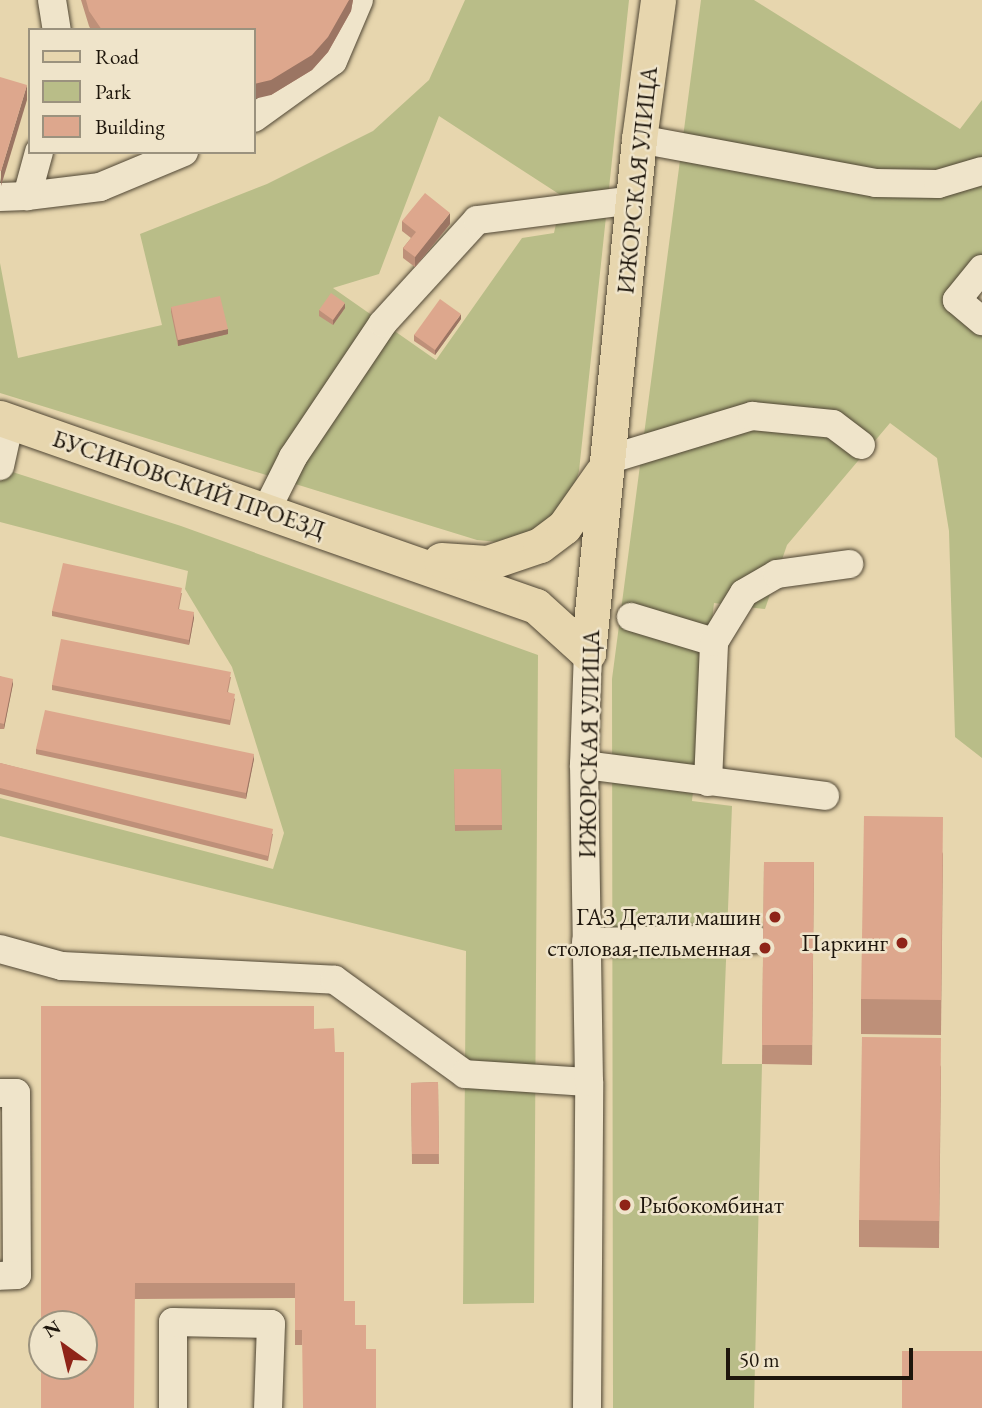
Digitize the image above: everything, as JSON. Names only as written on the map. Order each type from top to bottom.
[{"type":"main road","name":"ИЖОРСКАЯ УЛИЦА","points":[[589,653],[639,139],[658,0]]},
{"type":"main road","name":"БУСИНОВСКИЙ ПРОЕЗД","points":[[5,419],[265,513],[379,548]]},
{"type":"main road","points":[[379,548],[469,565],[508,560],[565,527],[589,497],[607,460]]},
{"type":"main road","points":[[379,548],[536,606],[589,653]]},
{"type":"street","points":[[52,0],[57,28]]},
{"type":"street","points":[[256,117],[333,61],[359,0]]},
{"type":"street","points":[[639,139],[876,183],[938,184],[982,171]]},
{"type":"street","points":[[14,197],[38,154]]},
{"type":"street","points":[[14,197],[100,187],[179,154]]},
{"type":"street","points":[[265,513],[293,457],[383,323],[477,220],[633,200]]},
{"type":"street","points":[[982,269],[957,300],[982,321]]},
{"type":"street","points":[[607,460],[752,416],[834,425],[861,445]]},
{"type":"street","points":[[0,466],[5,419]]},
{"type":"street","points":[[708,782],[714,642],[744,593],[777,574],[849,564]]},
{"type":"street","points":[[631,617],[714,642]]},
{"type":"street","name":"ИЖОРСКАЯ УЛИЦА","points":[[587,1408],[589,1082],[584,765],[589,653]]},
{"type":"street","points":[[584,765],[825,796]]},
{"type":"street","points":[[586,942],[754,939]]},
{"type":"street","points":[[0,950],[62,966],[335,980],[465,1074],[589,1082]]},
{"type":"street","points":[[0,1093],[16,1093],[17,1275],[0,1276]]},
{"type":"street","points":[[173,1408],[173,1322],[271,1324],[268,1408]]},
{"type":"green space","points":[[465,0],[629,0],[579,471],[571,498],[553,526],[498,542],[477,540],[0,393],[0,263],[18,358],[162,325],[140,234],[267,184],[373,131],[429,80]],"holes":[[[439,116],[562,196],[554,233],[522,238],[436,360],[333,288],[379,274]]]},
{"type":"green space","points":[[701,0],[754,0],[960,129],[982,100],[982,271],[958,300],[982,321],[982,758],[955,737],[949,531],[937,458],[890,423],[787,545],[765,609],[714,603],[692,801],[732,806],[722,1064],[762,1064],[754,1408],[613,1408],[612,679]]},
{"type":"green space","points":[[0,468],[181,526],[538,655],[534,1303],[463,1304],[466,951],[0,836],[0,798],[273,869],[284,833],[232,667],[185,589],[188,571],[0,522]]},
{"type":"building","points":[[86,0],[349,0],[328,37],[312,55],[271,80],[256,84],[256,28],[101,28],[89,11]]},
{"type":"building","points":[[0,77],[27,85],[1,171],[0,171]]},
{"type":"building","points":[[425,193],[450,213],[415,257],[403,248],[416,232],[402,221]]},
{"type":"building","points":[[331,293],[345,303],[333,320],[319,310]]},
{"type":"building","points":[[220,296],[228,329],[178,340],[171,307]]},
{"type":"building","points":[[440,299],[461,314],[435,350],[414,335]]},
{"type":"building","points":[[63,563],[182,588],[178,609],[194,612],[189,640],[52,611]]},
{"type":"building","points":[[61,639],[231,672],[227,692],[235,694],[230,720],[52,685]]},
{"type":"building","points":[[0,676],[13,679],[4,724],[0,723]]},
{"type":"building","points":[[45,710],[254,754],[246,793],[36,749]]},
{"type":"building","points":[[0,763],[273,829],[268,856],[0,788]]},
{"type":"building","points":[[454,769],[501,769],[502,825],[455,825]]},
{"type":"building","name":"Паркинг","points":[[864,816],[943,817],[941,1000],[861,999]]},
{"type":"building","points":[[764,862],[814,862],[812,1045],[762,1045]]},
{"type":"building","points":[[41,1006],[314,1006],[314,1029],[334,1028],[335,1052],[344,1052],[344,1301],[355,1301],[355,1325],[366,1325],[366,1349],[376,1349],[376,1408],[303,1408],[302,1330],[295,1330],[295,1283],[135,1283],[134,1408],[41,1408],[41,1380],[98,1380],[98,1310],[41,1310]]},
{"type":"building","points":[[862,1037],[941,1038],[939,1221],[859,1220]]},
{"type":"building","points":[[438,1082],[439,1154],[412,1154],[411,1083]]},
{"type":"building","points":[[902,1351],[982,1351],[982,1408],[902,1408]]},
{"type":"place","name":"ГАЗ Детали машин","points":[[775,917]]},
{"type":"place","name":"Паркинг","points":[[902,943]]},
{"type":"place","name":"столовая-пельменная","points":[[765,948]]},
{"type":"place","name":"Рыбокомбинат","points":[[625,1205]]}]
